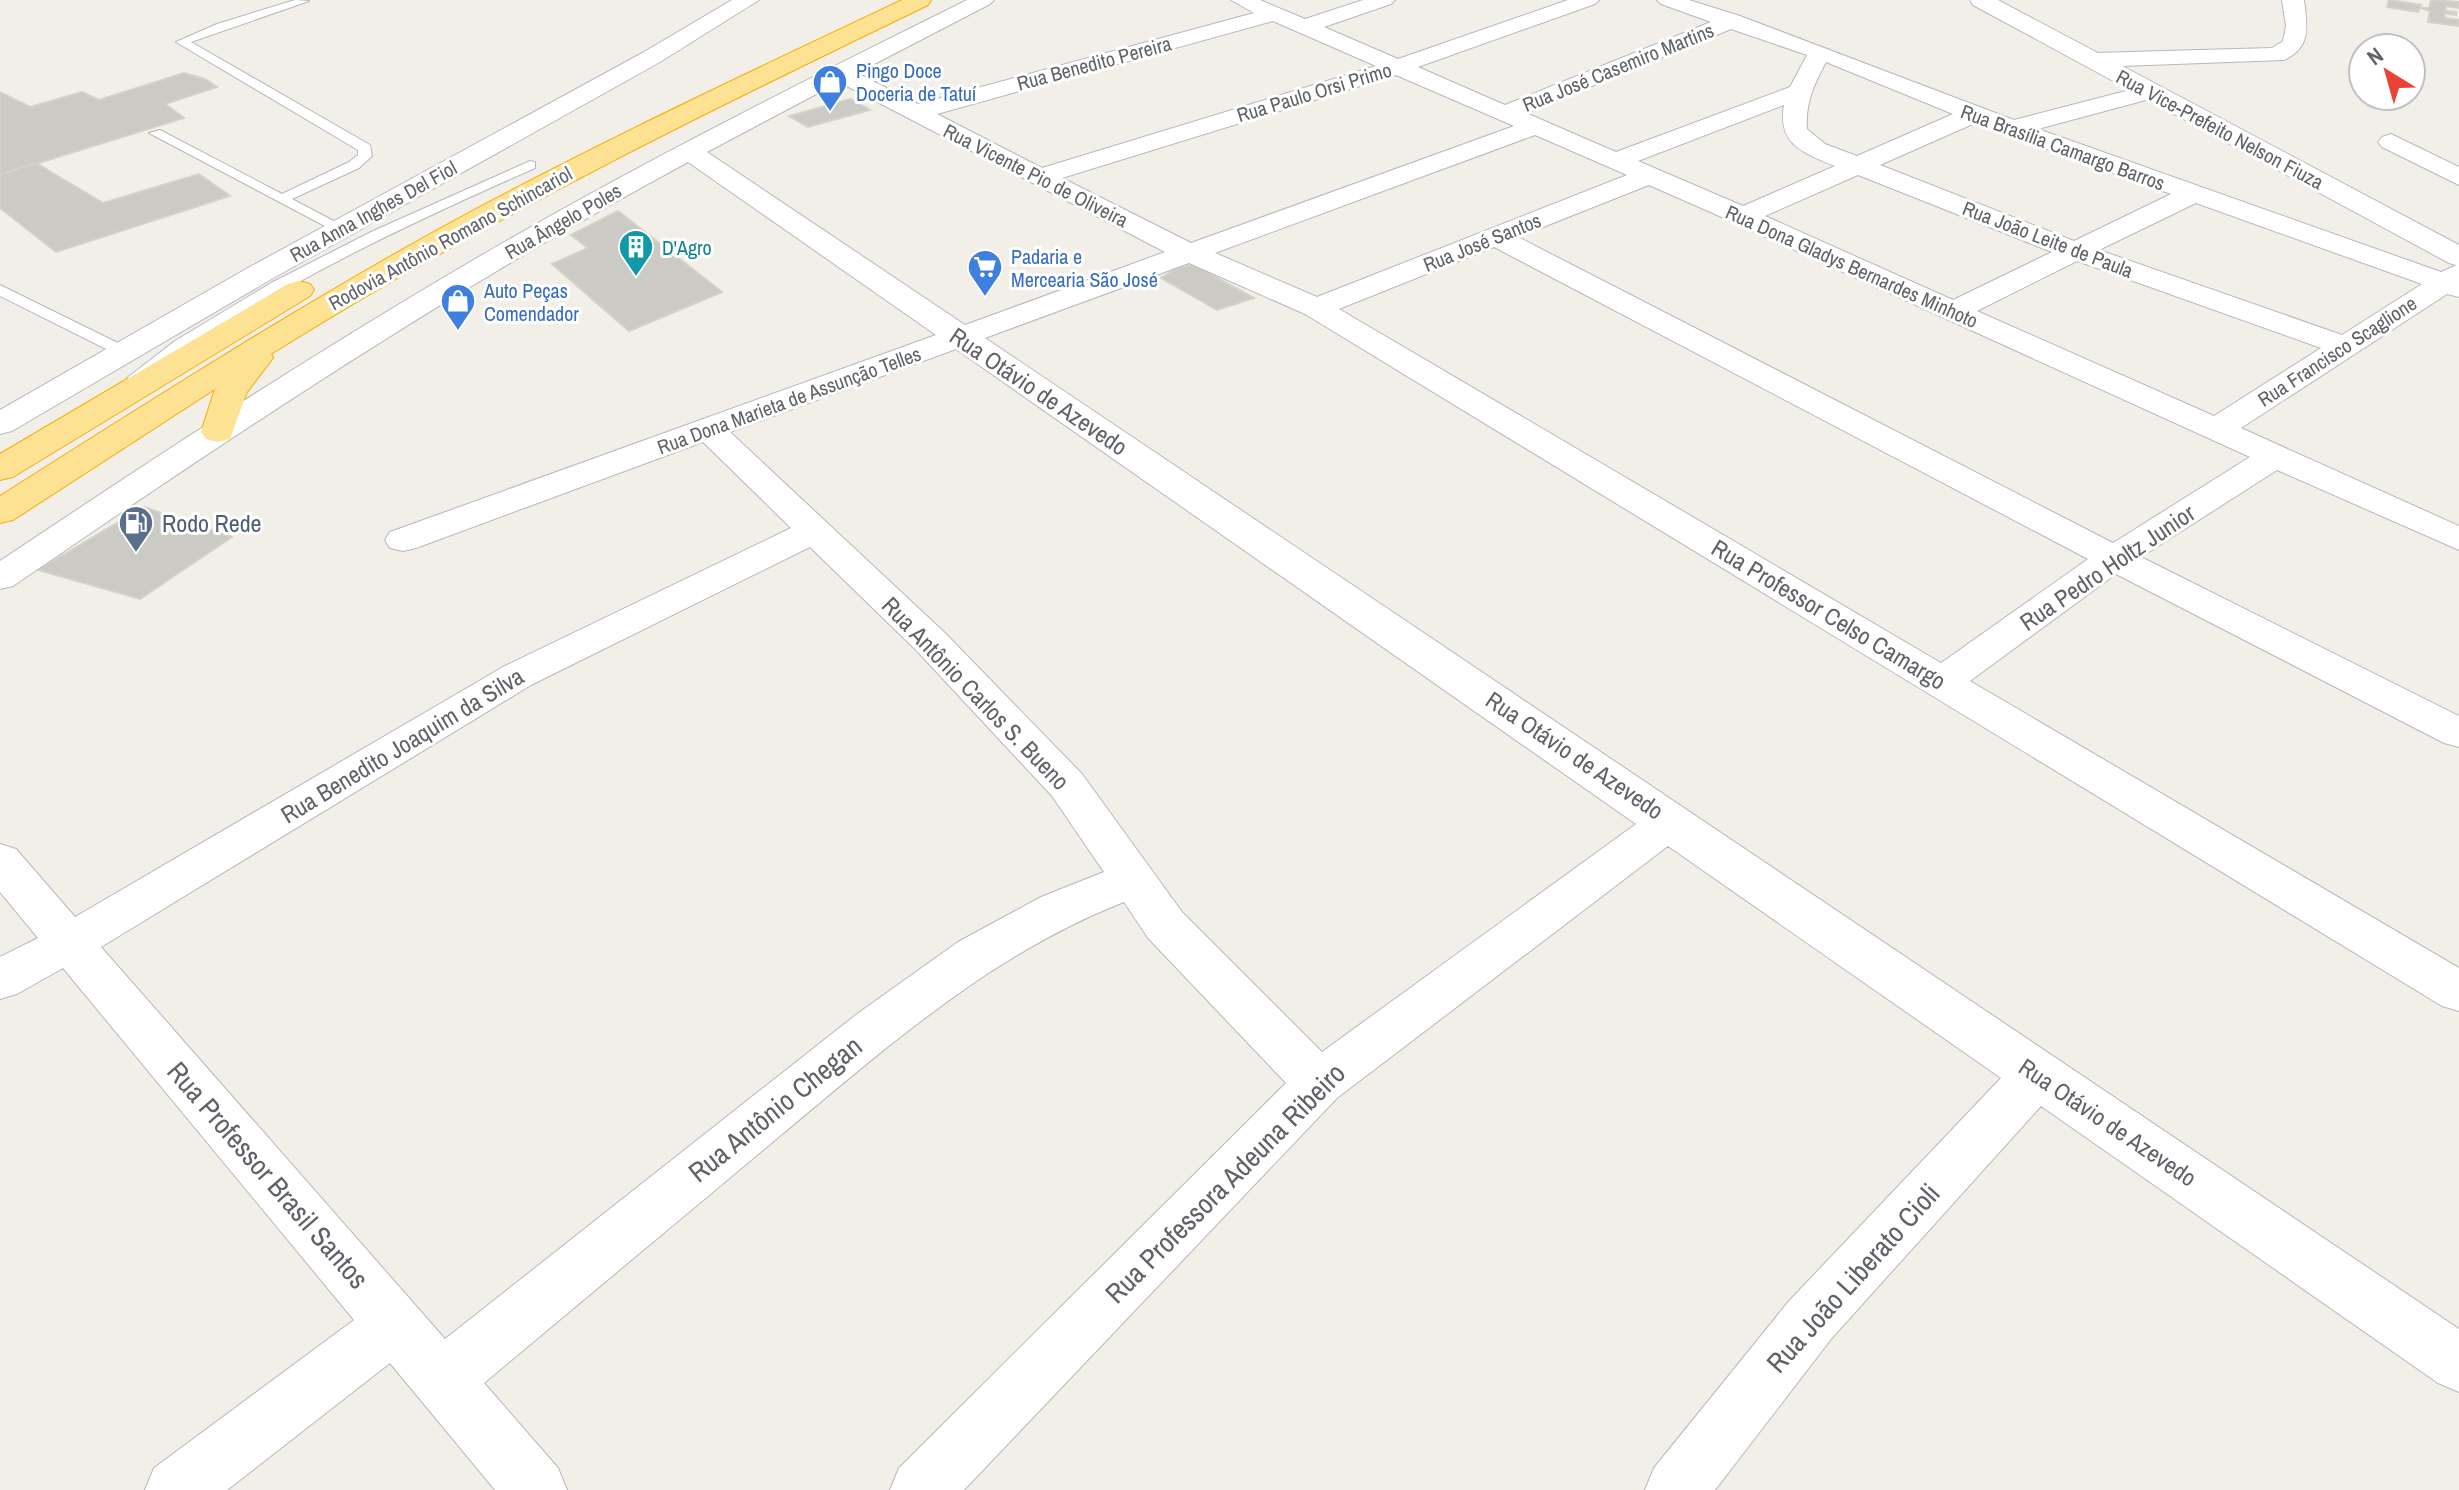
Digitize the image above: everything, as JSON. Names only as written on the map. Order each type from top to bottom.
[{"type":"highway","name":"Rodovia Antônio Romano Schincariol","points":[[0,469],[98,407],[308,284],[530,165],[881,0]]},
{"type":"highway","name":"Rodovia Antônio Romano Schincariol","points":[[0,512],[273,339],[439,241],[568,172],[920,0]]},
{"type":"highway","points":[[218,432],[231,391],[273,339]]},
{"type":"street","name":"Rua Anna Inghes Del Fiol","points":[[0,424],[748,0]]},
{"type":"street","name":"Rua Ângelo Poles","points":[[0,578],[218,432],[481,267],[688,150],[983,0]]},
{"type":"street","name":"Rua Dona Gladys Bernardes Minhoto","points":[[1242,0],[1743,216],[2459,539]]},
{"type":"street","points":[[1303,27],[1384,0]]},
{"type":"street","name":"Rua Paulo Orsi Primo","points":[[1038,177],[1394,68],[1588,0]]},
{"type":"street","name":"Rua Brasília Camargo Barros","points":[[1668,0],[1820,52],[1974,114],[2192,194],[2455,275]]},
{"type":"street","name":"Rua Vice-Prefeito Nelson Fiuza","points":[[1981,0],[2149,92],[2455,275]]},
{"type":"street","points":[[2084,55],[2276,55],[2291,49],[2297,41],[2293,0]]},
{"type":"street","name":"Rua Benedito Pereira","points":[[915,112],[1274,14]]},
{"type":"street","name":"Rua José Casemiro Martins","points":[[1503,114],[1732,21]]},
{"type":"street","points":[[2084,55],[2253,47],[2265,41],[2270,32]]},
{"type":"street","name":"Rua João Leite de Paula","points":[[1820,52],[1797,92],[1795,132],[1816,149],[2077,252],[2346,347]]},
{"type":"street","name":"Rua Vicente Pio de Oliveira","points":[[840,73],[1191,253]]},
{"type":"street","points":[[1615,161],[1797,92]]},
{"type":"street","points":[[2012,128],[2149,92]]},
{"type":"street","points":[[1743,216],[1974,114]]},
{"type":"street","name":"Rua Dona Marieta de Assunção Telles","points":[[403,540],[1535,127]]},
{"type":"street","points":[[2391,142],[2459,177]]},
{"type":"street","name":"Rua Otávio de Azevedo","points":[[688,150],[2459,1363]]},
{"type":"street","name":"Rua José Santos","points":[[1316,308],[1648,176]]},
{"type":"street","points":[[1953,311],[2192,194]]},
{"type":"street","points":[[1494,236],[2459,733]]},
{"type":"street","name":"Rua Professor Celso Camargo","points":[[1191,253],[1316,308],[2459,992]]},
{"type":"street","name":"Rua Francisco Scaglione","points":[[2216,430],[2455,275]]},
{"type":"street","name":"Rua Antônio Carlos S. Bueno","points":[[708,429],[931,642],[1067,785],[1165,925],[1319,1083]]},
{"type":"street","name":"Rua Pedro Holtz Junior","points":[[1943,681],[2114,558],[2275,456]]},
{"type":"street","name":"Rua Benedito Joaquim da Silva","points":[[0,980],[69,943],[517,676],[814,531]]},
{"type":"street","name":"Rua Professora Adeuna Ribeiro","points":[[921,1490],[1319,1083],[1671,821]]},
{"type":"street","name":"Rua Professor Brasil Santos","points":[[0,861],[536,1490]]},
{"type":"street","name":"Rua Antônio Chegan","points":[[442,1379],[875,1028],[975,955],[1057,909],[1132,880]]},
{"type":"street","name":"Rua João Liberato Cioli","points":[[1676,1490],[1810,1320],[2038,1074]]},
{"type":"street","points":[[176,1490],[395,1324]]},
{"type":"lane","points":[[282,199],[354,165],[365,156],[365,148],[182,42],[221,26],[303,1]]},
{"type":"lane","points":[[155,133],[340,230]]},
{"type":"lane","points":[[0,290],[124,352]]},
{"type":"building","points":[[2389,0],[2421,5],[2418,12],[2387,7]]},
{"type":"building","points":[[2431,0],[2459,2],[2459,8],[2446,6],[2446,11],[2456,12],[2456,15],[2444,13],[2445,18],[2459,20],[2459,26],[2428,22],[2430,11],[2421,8],[2429,8]]},
{"type":"building","points":[[184,73],[205,79],[217,87],[165,104],[184,118],[0,175],[0,92],[30,107],[82,92],[99,100]]},
{"type":"building","name":"Pingo Doce Doceria de Tatuí","points":[[851,99],[870,110],[808,127],[789,116]]},
{"type":"building","points":[[36,163],[103,203],[199,174],[230,196],[56,252],[0,208],[0,175]]},
{"type":"building","name":"D'Agro","points":[[618,211],[722,292],[629,331],[552,264],[588,248],[571,235]]},
{"type":"building","points":[[1190,265],[1254,298],[1217,310],[1161,278]]},
{"type":"building","name":"Rodo Rede","points":[[144,507],[232,537],[140,599],[38,570]]},
{"type":"place","name":"Pingo Doce Doceria de Tatuí","points":[[830,113]]},
{"type":"place","name":"D'Agro","points":[[636,278]]},
{"type":"place","name":"Padaria e Mercearia São José","points":[[985,298]]},
{"type":"place","name":"Auto Peças Comendador","points":[[458,332]]},
{"type":"place","name":"Rodo Rede","points":[[136,554]]}]
